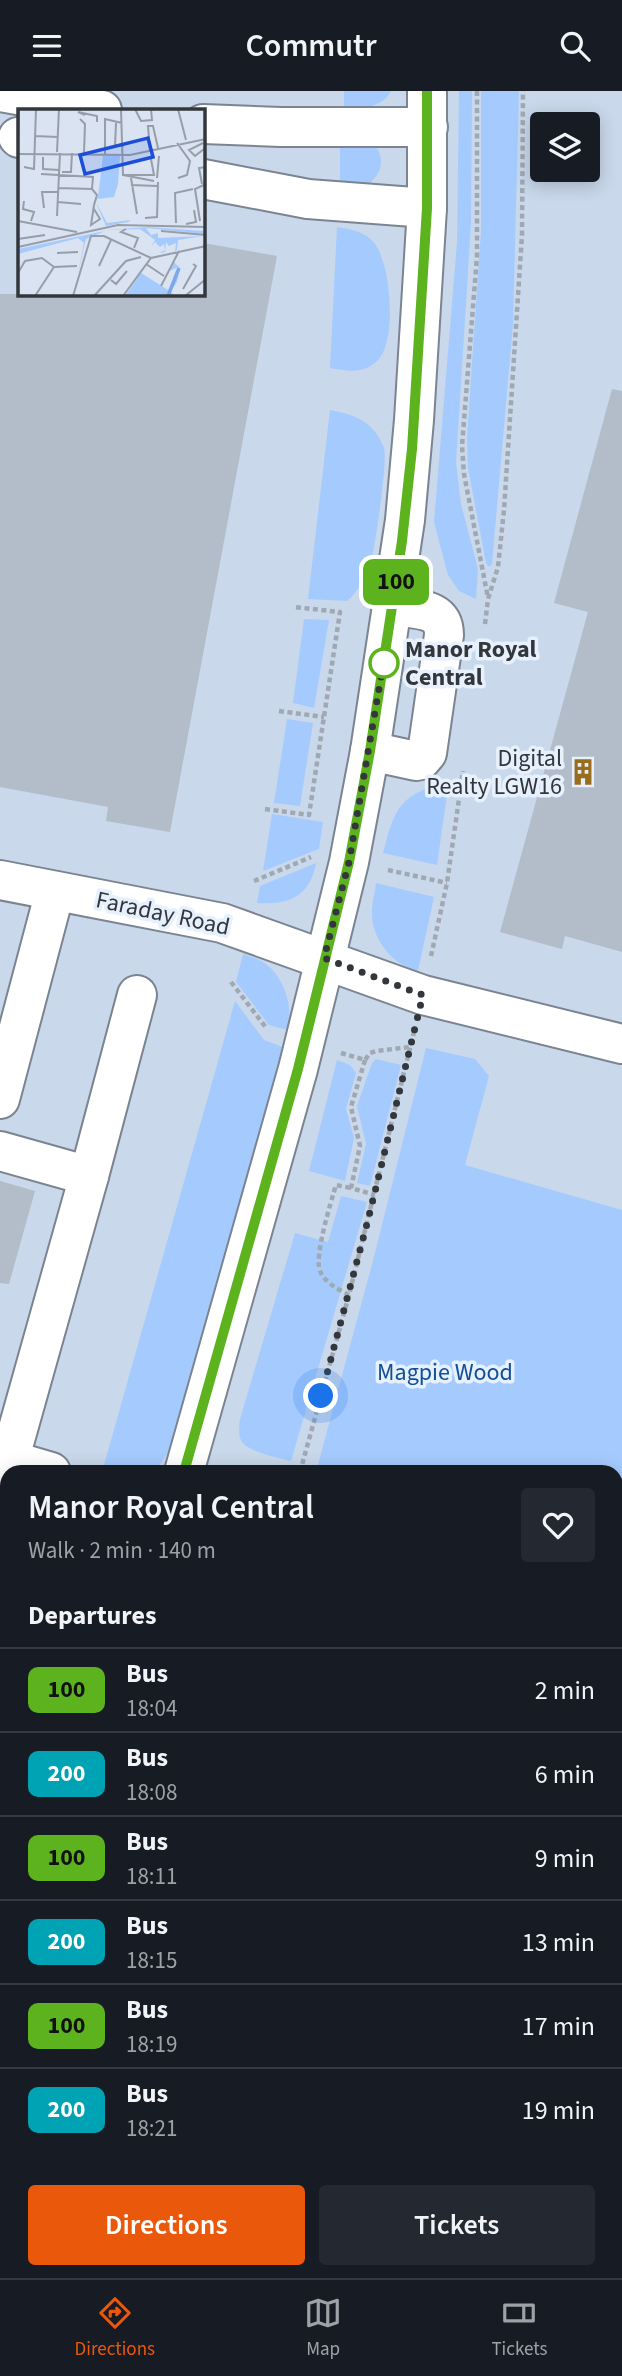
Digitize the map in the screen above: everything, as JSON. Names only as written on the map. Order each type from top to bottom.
[{"type":"street","points":[[0,92],[96,109]]},
{"type":"street","points":[[186,1465],[295,1081],[349,862],[370,751],[405,520],[427,208],[428,109],[281,127],[205,124]]},
{"type":"street","points":[[205,179],[308,199],[427,208]]},
{"type":"street","points":[[370,751],[416,761],[427,753],[444,635],[443,621],[436,614],[393,606]]},
{"type":"street","name":"Faraday Road","points":[[0,880],[222,923],[423,995],[607,1040]]},
{"type":"street","points":[[0,1099],[55,891]]},
{"type":"street","points":[[8,1465],[137,995]]},
{"type":"street","points":[[0,1151],[89,1176]]},
{"type":"path","points":[[477,91],[477,255],[462,446],[464,474],[488,599]]},
{"type":"path","points":[[484,626],[488,599],[498,567],[511,405],[522,235],[523,91]]},
{"type":"path","points":[[265,809],[309,815],[340,612],[294,607]]},
{"type":"path","points":[[279,711],[324,717]]},
{"type":"path","points":[[302,1465],[349,1295],[423,995],[447,883],[465,761]]},
{"type":"path","points":[[351,1188],[360,1146],[351,1107],[365,1060]]},
{"type":"path","points":[[349,1295],[332,1286],[319,1270],[319,1251],[335,1185],[374,1195]]},
{"type":"shaded area","points":[[0,91],[622,91],[622,1465],[0,1465]]},
{"type":"green space","points":[[344,91],[391,91],[377,104],[364,108],[344,108]]},
{"type":"green space","points":[[459,91],[472,91],[471,224],[456,463],[461,504],[478,569],[476,599],[459,591],[448,575],[434,522],[457,243]]},
{"type":"green space","points":[[481,91],[519,91],[513,324],[492,564],[489,567],[486,563],[468,468],[467,438],[481,231]]},
{"type":"green space","points":[[366,145],[378,149],[381,164],[376,176],[369,184],[340,183],[340,146]]},
{"type":"green space","points":[[337,227],[358,232],[372,240],[381,254],[388,286],[390,322],[383,353],[371,366],[360,370],[330,368]]},
{"type":"green space","points":[[330,410],[348,414],[369,425],[380,439],[385,456],[370,565],[361,585],[347,601],[308,599]]},
{"type":"green space","points":[[304,619],[329,620],[314,708],[293,703]]},
{"type":"green space","points":[[287,719],[313,723],[300,806],[274,803]]},
{"type":"green space","points":[[449,781],[437,865],[383,853],[392,823],[402,804],[420,791]]},
{"type":"green space","points":[[272,814],[323,822],[319,849],[263,871]]},
{"type":"green space","points":[[316,863],[309,884],[296,897],[278,902],[257,903],[260,886]]},
{"type":"green space","points":[[376,883],[434,897],[418,971],[392,957],[379,941],[372,912]]},
{"type":"green space","points":[[243,954],[267,965],[280,981],[288,1000],[288,1030],[269,1025],[236,982]]},
{"type":"green space","points":[[235,1001],[264,1040],[283,1047],[172,1446],[159,1465],[104,1465]]},
{"type":"green space","name":"Magpie Wood","points":[[426,1048],[475,1059],[489,1076],[465,1165],[622,1210],[622,1465],[318,1465]]},
{"type":"green space","points":[[376,1059],[401,1065],[370,1186],[357,1183],[366,1144],[357,1106],[372,1063]]},
{"type":"green space","points":[[337,1060],[350,1065],[356,1073],[346,1109],[354,1138],[345,1181],[309,1171]]},
{"type":"green space","points":[[341,1196],[367,1202],[291,1461],[246,1446],[240,1437],[240,1419],[295,1233],[328,1242]]},
{"type":"building","points":[[205,243],[277,256],[170,832],[106,821],[108,807],[0,787],[0,294],[205,296]]},
{"type":"building","name":"Digital Realty LGW16","points":[[612,389],[622,391],[622,952],[565,936],[562,949],[500,932],[588,612],[554,603]]},
{"type":"building","points":[[0,1181],[35,1191],[9,1284],[0,1283]]},
{"type":"bus line","name":"100","points":[[186,1465],[298,1069],[349,862],[370,751],[405,520],[412,449],[427,208],[427,91]]},
{"type":"place","name":"Manor Royal Central","points":[[384,663]]},
{"type":"place","name":"Digital Realty LGW16","points":[[583,772]]},
{"type":"route","points":[[321,1396],[349,1295],[423,995],[324,958],[349,862],[384,660],[384,663]]}]
